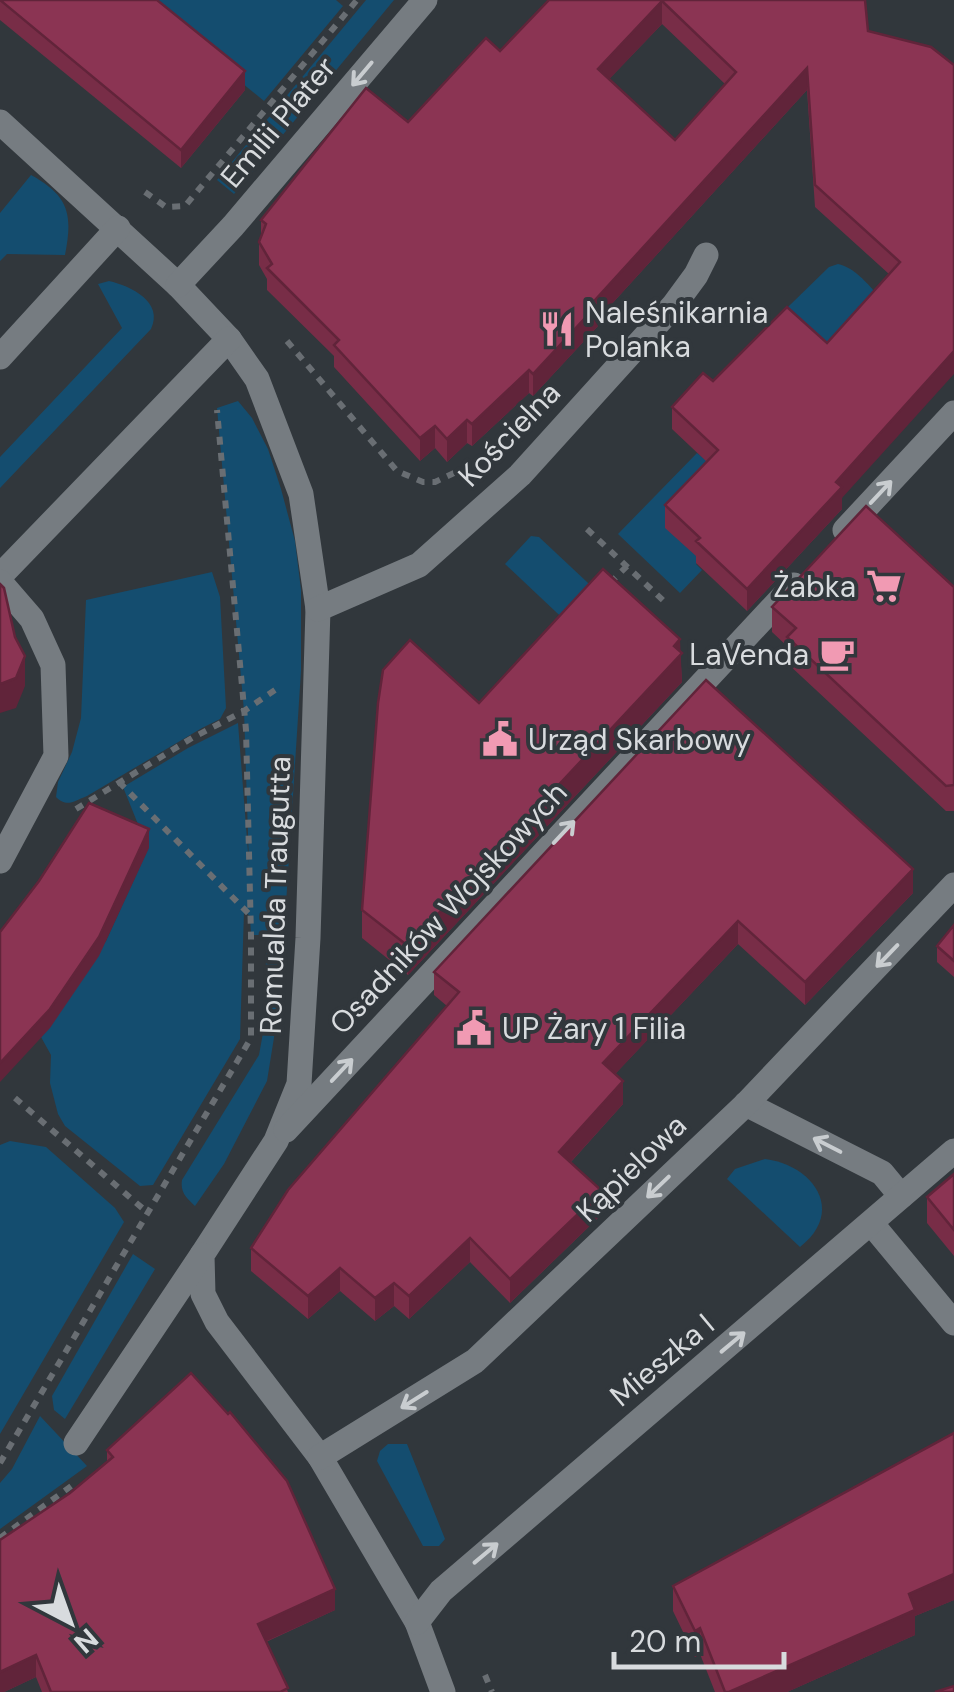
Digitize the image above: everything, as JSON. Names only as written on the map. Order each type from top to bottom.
[{"type":"street","name":"Emilii Plater","points":[[178,285],[425,0]]},
{"type":"street","name":"Romualda Traugutta","points":[[0,122],[178,285],[229,338],[256,379],[301,494],[318,609],[308,938],[299,1084],[276,1141],[76,1443]]},
{"type":"street","points":[[0,357],[118,228]]},
{"type":"street","name":"Kościelna","points":[[318,609],[419,565],[520,476],[674,305],[706,255]]},
{"type":"street","points":[[0,861],[56,756],[53,665],[32,620],[0,579],[229,338]]},
{"type":"street","points":[[833,543],[954,413]]},
{"type":"street","name":"Osadników Wojskowych","points":[[276,1141],[806,572]]},
{"type":"street","name":"Kąpielowa","points":[[320,1457],[475,1362],[746,1104],[954,885]]},
{"type":"street","points":[[746,1104],[882,1174],[901,1196]]},
{"type":"street","name":"Mieszka I","points":[[417,1622],[454,1580],[954,1151]]},
{"type":"street","points":[[871,1223],[954,1323]]},
{"type":"street","points":[[202,1255],[203,1294],[217,1322],[320,1457],[417,1622],[443,1692]]},
{"type":"path","points":[[134,185],[166,206],[185,206],[354,3],[344,0]]},
{"type":"path","points":[[283,338],[397,471],[414,480],[435,482],[458,471]]},
{"type":"path","points":[[0,1463],[251,1038],[244,712],[216,408]]},
{"type":"path","points":[[587,529],[668,605]]},
{"type":"path","points":[[600,594],[627,566]]},
{"type":"path","points":[[22,821],[69,814],[192,738],[244,712],[316,661]]},
{"type":"path","points":[[119,782],[250,916]]},
{"type":"path","points":[[16,1098],[148,1213]]},
{"type":"path","points":[[481,1665],[492,1692]]},
{"type":"shaded area","points":[[141,0],[336,0],[343,6],[264,101]]},
{"type":"shaded area","points":[[366,0],[394,0],[234,194],[217,180]]},
{"type":"shaded area","points":[[31,175],[53,191],[65,208],[65,255],[7,254],[0,261],[0,213]]},
{"type":"shaded area","points":[[838,264],[859,275],[888,307],[829,363],[748,346],[829,267]]},
{"type":"shaded area","points":[[109,281],[135,291],[149,303],[154,319],[151,329],[0,488],[0,457],[122,328],[98,284]]},
{"type":"shaded area","points":[[238,401],[268,449],[295,541],[301,590],[301,671],[284,935],[251,935],[250,916],[244,911],[240,1039],[153,1185],[140,1186],[65,1126],[50,1083],[51,1055],[41,1037],[106,941],[148,849],[123,787],[238,723],[249,865],[244,711],[217,408]]},
{"type":"shaded area","points":[[697,453],[719,471],[696,564],[702,570],[680,593],[618,534]]},
{"type":"shaded area","points":[[531,536],[539,537],[603,597],[574,629],[505,564]]},
{"type":"shaded area","points":[[212,572],[220,597],[226,708],[220,719],[87,796],[71,802],[60,800],[56,797],[58,782],[72,752],[81,718],[86,600]]},
{"type":"shaded area","points":[[266,952],[279,952],[277,1019],[267,1081],[224,1164],[195,1206],[183,1192],[182,1180],[259,1055],[265,1022]]},
{"type":"shaded area","points":[[10,1141],[46,1147],[115,1208],[124,1222],[0,1434],[0,1145]]},
{"type":"shaded area","points":[[765,1159],[797,1170],[818,1192],[821,1219],[800,1247],[727,1179],[735,1169]]},
{"type":"shaded area","points":[[133,1254],[155,1269],[65,1419],[54,1410],[52,1396]]},
{"type":"shaded area","points":[[40,1416],[87,1466],[0,1529],[0,1483],[12,1469]]},
{"type":"shaded area","points":[[388,1444],[407,1444],[445,1539],[439,1546],[423,1546],[377,1461]]},
{"type":"building","points":[[0,0],[157,0],[245,71],[181,150]]},
{"type":"building","points":[[549,0],[865,0],[868,31],[931,47],[954,65],[954,351],[836,482],[842,487],[747,589],[665,505],[718,450],[672,407],[703,373],[713,381],[787,307],[827,343],[900,262],[815,185],[807,68],[595,300],[598,304],[533,374],[529,370],[472,424],[467,420],[447,439],[435,426],[420,438],[334,345],[339,340],[267,268],[272,264],[259,242],[266,224],[261,220],[366,88],[408,122],[486,38],[500,51]],"holes":[[[662,1],[736,72],[675,140],[598,69]]]},
{"type":"building","points":[[866,506],[954,587],[954,785],[946,786],[787,637],[796,628],[772,607]]},
{"type":"building","points":[[603,569],[680,639],[674,646],[682,653],[408,946],[362,910],[383,670],[410,640],[479,703]]},
{"type":"building","points":[[0,584],[15,637],[25,656],[16,678],[0,684]]},
{"type":"building","points":[[706,680],[913,869],[805,982],[738,921],[603,1063],[623,1081],[559,1152],[602,1191],[510,1279],[470,1238],[409,1296],[394,1283],[375,1298],[340,1268],[308,1296],[251,1248],[288,1190],[459,992],[434,972]]},
{"type":"building","points":[[89,803],[149,829],[99,937],[50,1009],[0,1063],[0,932],[39,881]]},
{"type":"building","points":[[954,925],[954,961],[937,946]]},
{"type":"building","points":[[954,1174],[954,1230],[927,1197]]},
{"type":"building","points":[[191,1373],[230,1412],[287,1481],[335,1589],[258,1624],[288,1688],[280,1692],[51,1692],[36,1655],[0,1672],[0,1540],[70,1493],[113,1457],[107,1450]]},
{"type":"building","points":[[954,1433],[954,1574],[909,1594],[915,1610],[725,1692],[700,1628],[695,1631],[673,1586]]},
{"type":"place","name":"Naleśnikarnia Polanka","points":[[557,329]]},
{"type":"place","name":"Żabka","points":[[884,586]]},
{"type":"place","name":"LaVenda","points":[[837,654]]},
{"type":"place","name":"Urząd Skarbowy","points":[[500,739]]},
{"type":"place","name":"UP Żary 1 Filia","points":[[474,1028]]}]
